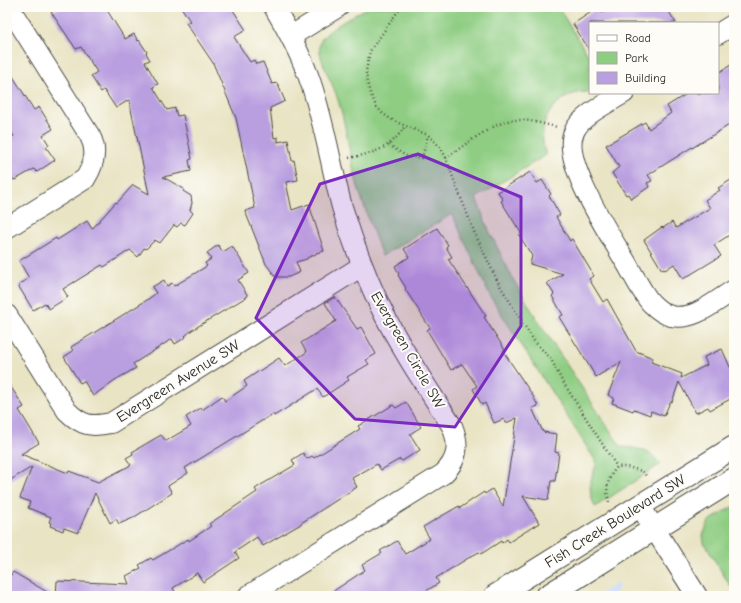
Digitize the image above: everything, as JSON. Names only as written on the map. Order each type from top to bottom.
[{"type":"main road","name":"Fish Creek Boulevard SW","points":[[495,596],[734,446]]},
{"type":"main road","name":"Fish Creek Boulevard SW","points":[[547,596],[734,479]]},
{"type":"street","points":[[7,228],[85,179],[94,160],[95,149],[90,136],[9,7]]},
{"type":"street","name":"Evergreen Circle SW","points":[[251,595],[443,474],[454,461],[457,450],[456,436],[452,426],[395,334],[379,304],[362,266],[342,207],[316,100],[308,74],[291,36],[274,7]]},
{"type":"street","points":[[291,36],[338,7]]},
{"type":"street","points":[[719,33],[734,24]]},
{"type":"street","points":[[622,94],[587,116],[573,132],[571,147],[573,157],[591,202],[604,226],[650,302],[661,312],[681,317],[696,314],[734,290]]},
{"type":"street","name":"Evergreen Avenue SW","points":[[7,315],[67,411],[80,422],[90,426],[101,425],[111,423],[362,266]]},
{"type":"street","points":[[640,506],[697,596]]},
{"type":"path","points":[[400,7],[370,51],[366,71],[370,94],[376,106],[383,114],[405,126],[428,135],[441,148],[475,234],[499,284],[534,341],[551,359],[561,379],[617,467]]},
{"type":"path","points":[[446,158],[496,126],[512,120],[546,124],[573,132]]},
{"type":"path","points":[[331,162],[367,154],[389,145],[399,136],[405,126]]},
{"type":"path","points":[[389,145],[406,156],[422,158],[428,135]]},
{"type":"path","points":[[610,503],[606,493],[608,482],[612,472],[617,467],[625,466],[644,472],[647,479]]},
{"type":"highlighted area","points":[[418,154],[521,197],[521,326],[455,427],[355,419],[256,318],[320,184]]},
{"type":"shaded area","points":[[620,582],[615,596],[596,596]]},
{"type":"green space","points":[[368,7],[558,7],[589,56],[589,92],[579,93],[567,97],[559,102],[547,116],[543,135],[543,145],[546,155],[476,198],[490,233],[514,281],[540,324],[621,447],[633,448],[648,453],[661,464],[595,507],[591,495],[590,484],[597,463],[490,296],[452,214],[382,256],[354,172],[339,103],[320,54],[319,48],[322,38],[341,23]]},
{"type":"green space","points":[[734,506],[734,585],[731,587],[704,543],[703,535],[709,521]]},
{"type":"building","points":[[60,7],[105,7],[125,39],[134,34],[147,52],[146,53],[150,60],[145,62],[158,84],[153,87],[167,110],[175,108],[177,116],[183,115],[192,159],[189,160],[191,171],[163,177],[184,189],[183,191],[191,196],[192,203],[190,210],[193,213],[185,225],[181,223],[177,227],[174,225],[160,243],[155,240],[146,249],[144,248],[138,257],[130,250],[104,267],[102,265],[63,289],[68,297],[49,309],[45,303],[33,310],[19,287],[19,285],[29,278],[19,261],[87,221],[92,229],[133,185],[149,194],[129,100],[116,108],[104,90],[101,92],[91,76],[97,72],[81,47],[76,49],[51,12]]},
{"type":"building","points":[[181,7],[231,7],[246,30],[234,37],[250,62],[254,60],[256,64],[263,62],[272,84],[277,83],[285,101],[270,108],[274,138],[278,137],[278,142],[288,140],[292,161],[294,160],[298,180],[286,182],[292,210],[309,204],[324,251],[316,253],[307,259],[296,262],[300,272],[289,277],[275,276],[266,264],[245,211],[255,208],[236,118],[213,63],[186,23],[190,21]]},
{"type":"building","points":[[599,7],[603,13],[613,7],[666,7],[675,22],[589,22],[589,49],[573,24]]},
{"type":"building","points":[[734,63],[734,122],[648,175],[652,181],[647,183],[649,187],[631,199],[628,194],[626,195],[612,173],[619,167],[606,145],[645,122],[649,129],[671,113],[667,106],[686,94],[719,94],[719,72]]},
{"type":"building","points":[[7,67],[34,110],[39,107],[53,129],[43,135],[49,145],[46,147],[55,160],[37,172],[34,169],[7,184],[7,140],[14,136],[7,126]]},
{"type":"building","points":[[530,172],[537,183],[542,180],[551,194],[549,196],[560,215],[556,217],[570,241],[572,239],[594,276],[589,279],[603,302],[607,299],[636,351],[653,358],[651,362],[682,374],[681,378],[707,365],[704,357],[722,349],[730,367],[734,365],[734,397],[710,410],[708,407],[696,413],[679,382],[672,402],[670,402],[664,416],[651,411],[650,415],[634,409],[633,411],[612,403],[614,398],[608,395],[621,362],[596,377],[559,317],[563,315],[552,296],[554,294],[547,283],[563,274],[530,264],[532,256],[519,235],[521,233],[501,201],[503,200],[498,192]]},
{"type":"building","points":[[734,178],[734,232],[714,245],[721,256],[683,279],[674,264],[665,270],[662,270],[644,240],[662,227],[663,228],[672,222],[676,228],[710,208],[705,200],[720,190],[718,188]]},
{"type":"building","points":[[437,228],[448,245],[446,247],[452,257],[448,259],[486,316],[484,317],[505,350],[503,351],[533,396],[538,406],[532,408],[543,432],[557,434],[555,452],[559,453],[555,481],[551,481],[548,500],[523,496],[539,523],[509,542],[507,539],[502,543],[501,541],[481,554],[479,552],[470,557],[436,578],[439,583],[418,596],[326,596],[365,570],[362,565],[382,553],[380,551],[397,541],[405,554],[430,539],[423,527],[459,506],[460,508],[484,492],[485,494],[492,489],[503,507],[517,418],[506,423],[504,419],[494,423],[485,403],[482,405],[473,389],[477,386],[462,364],[451,370],[427,330],[430,328],[405,289],[406,288],[398,275],[399,274],[395,266],[409,257],[404,249]]},
{"type":"building","points":[[218,245],[223,252],[232,246],[249,273],[238,280],[248,296],[192,330],[185,336],[186,337],[175,344],[172,339],[133,364],[136,368],[115,380],[93,396],[84,381],[80,383],[64,357],[73,351],[71,347],[147,300],[156,293],[152,287],[164,280],[167,286],[172,283],[174,286],[207,266],[205,263],[211,259],[207,253]]},
{"type":"building","points":[[335,297],[357,329],[361,327],[376,354],[366,360],[369,364],[347,377],[349,380],[323,397],[317,389],[185,468],[188,473],[168,486],[172,493],[133,518],[119,524],[116,519],[110,523],[95,493],[78,533],[64,528],[63,531],[50,526],[51,523],[49,522],[51,517],[28,508],[30,502],[20,498],[32,467],[7,482],[7,381],[24,407],[19,410],[39,443],[21,454],[68,473],[69,471],[98,482],[131,465],[126,458],[133,454],[132,452],[161,435],[166,441],[191,426],[186,417],[201,408],[202,410],[222,396],[225,401],[247,386],[244,381],[279,358],[285,366],[307,352],[301,343],[336,321],[325,303]]},
{"type":"building","points":[[406,402],[421,427],[410,434],[420,450],[402,461],[400,459],[381,470],[377,464],[352,478],[357,487],[301,524],[263,546],[257,537],[235,552],[239,558],[203,582],[197,573],[173,588],[177,596],[56,596],[57,581],[129,584],[126,576],[141,568],[139,565],[151,558],[153,560],[188,539],[189,541],[211,526],[209,524],[257,492],[255,489],[295,465],[292,460],[303,453],[307,459],[312,456],[314,458],[360,429],[358,426],[393,405],[396,408]]},
{"type":"building","points":[[7,572],[11,575],[13,572],[54,596],[7,596]]}]
